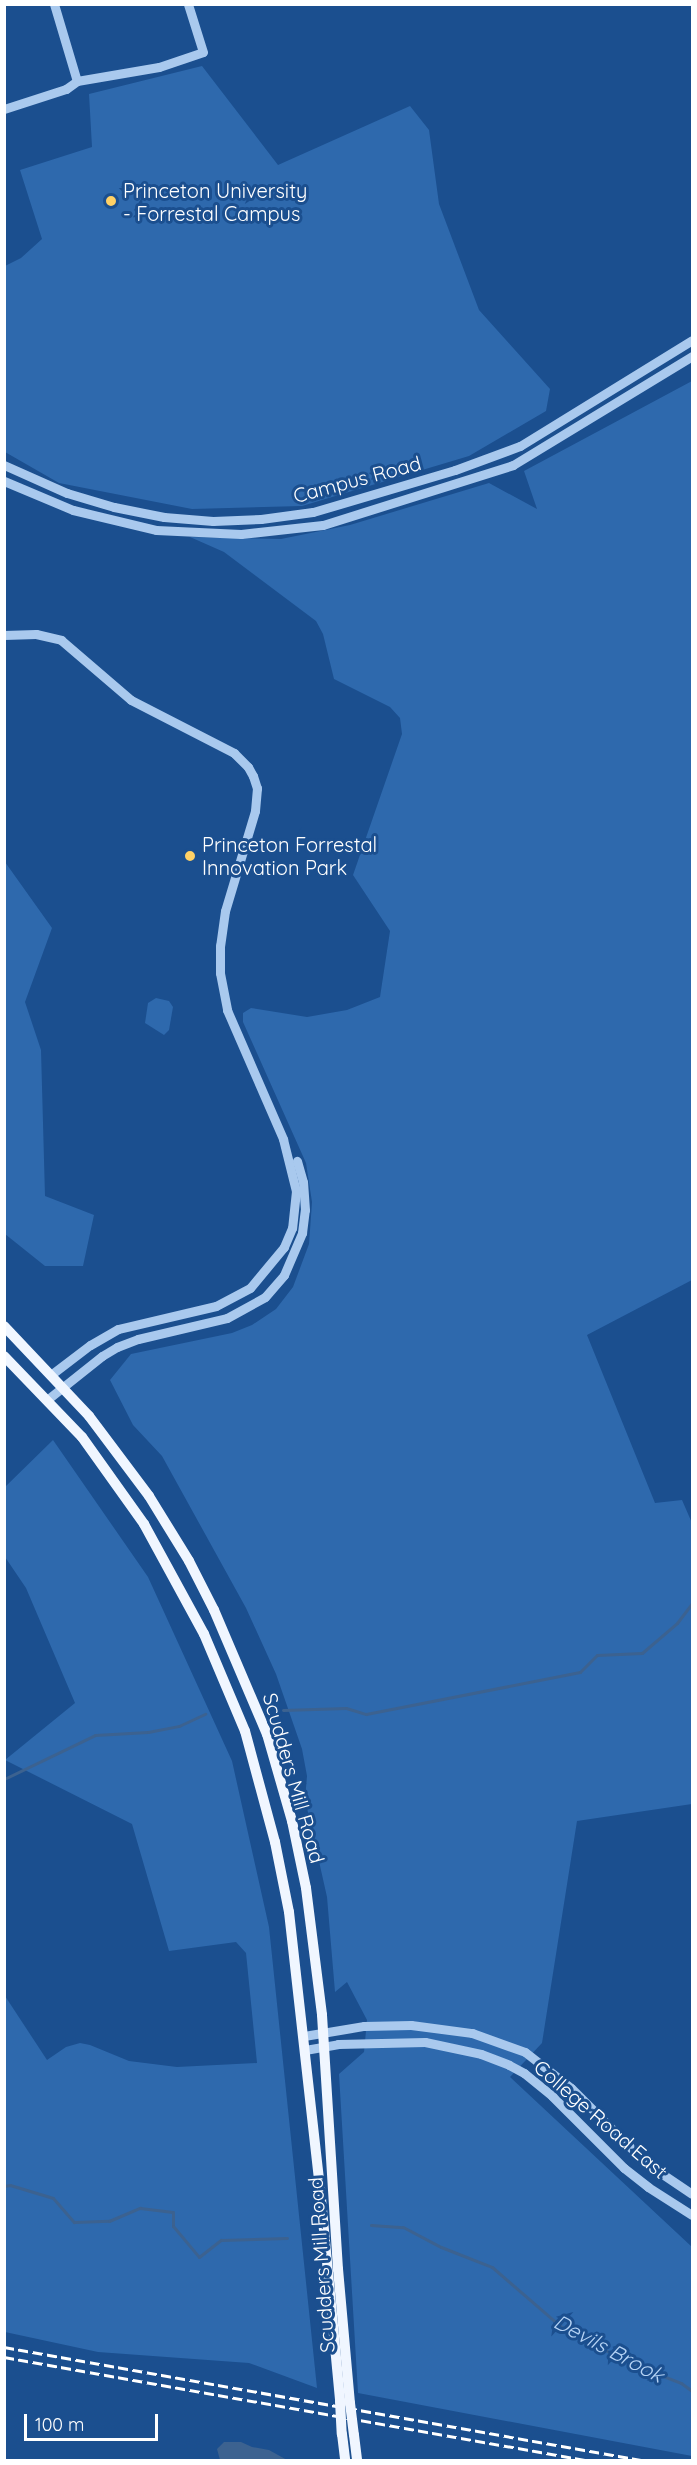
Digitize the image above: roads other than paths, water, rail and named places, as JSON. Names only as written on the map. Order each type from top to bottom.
[{"type":"main road","name":"Scudders Mill Road","points":[[4,1326],[64,1387],[130,1468],[189,1561],[250,1689],[267,1734],[298,1847],[306,1888],[325,2047],[345,2402]]},
{"type":"main road","name":"Scudders Mill Road","points":[[4,1356],[48,1399],[82,1437],[144,1524],[180,1586],[231,1693],[245,1731],[275,1842],[288,1912],[345,2402],[348,2434],[345,2460]]},
{"type":"main road","name":"Scudders Mill Road","points":[[348,2434],[357,2460]]},
{"type":"street","points":[[54,4],[77,81]]},
{"type":"street","points":[[4,109],[66,89],[77,81],[159,67],[203,52],[188,4]]},
{"type":"street","name":"Campus Road","points":[[4,465],[68,493],[114,507],[164,517],[232,520],[313,512],[455,470],[520,446],[693,340]]},
{"type":"street","name":"Campus Road","points":[[4,481],[73,510],[156,530],[241,534],[322,525],[513,465],[693,356]]},
{"type":"street","points":[[4,635],[36,634],[61,640],[144,709],[234,753],[248,766],[257,788],[257,801],[225,911],[220,946],[220,973],[227,1010],[283,1139],[296,1160],[303,1182],[305,1210],[298,1247],[284,1275],[265,1297],[227,1318],[138,1339],[117,1347],[102,1356],[48,1399]]},
{"type":"street","points":[[52,1374],[90,1345],[118,1329],[216,1306],[232,1300],[255,1284],[284,1247],[292,1228],[296,1191],[283,1139]]},
{"type":"street","name":"College Road East","points":[[304,2036],[364,2026],[411,2025],[472,2033],[525,2052],[571,2088],[646,2163],[693,2194]]},
{"type":"street","name":"College Road East","points":[[305,2050],[338,2044],[425,2042],[481,2054],[508,2065],[524,2073],[552,2096],[624,2168],[666,2200],[693,2215]]},
{"type":"waterway","points":[[283,1710],[346,1708],[366,1714],[580,1672],[597,1655],[642,1653],[677,1623],[692,1603]]},
{"type":"waterway","points":[[4,1779],[95,1735],[148,1732],[179,1726],[205,1714]]},
{"type":"waterway","name":"Devils Brook","points":[[4,2186],[10,2185],[53,2198],[74,2222],[109,2221],[140,2208],[173,2212],[173,2226],[199,2257],[221,2240],[287,2238]]},
{"type":"waterway","name":"Devils Brook","points":[[371,2225],[403,2227],[441,2247],[492,2267],[560,2326],[630,2363],[681,2383],[692,2391]]},
{"type":"railway","points":[[4,2347],[641,2460]]},
{"type":"railway","points":[[4,2357],[585,2460]]},
{"type":"place","name":"Princeton University - Forrestal Campus","points":[[111,201]]},
{"type":"place","name":"Princeton Forrestal Innovation Park","points":[[190,856]]}]
